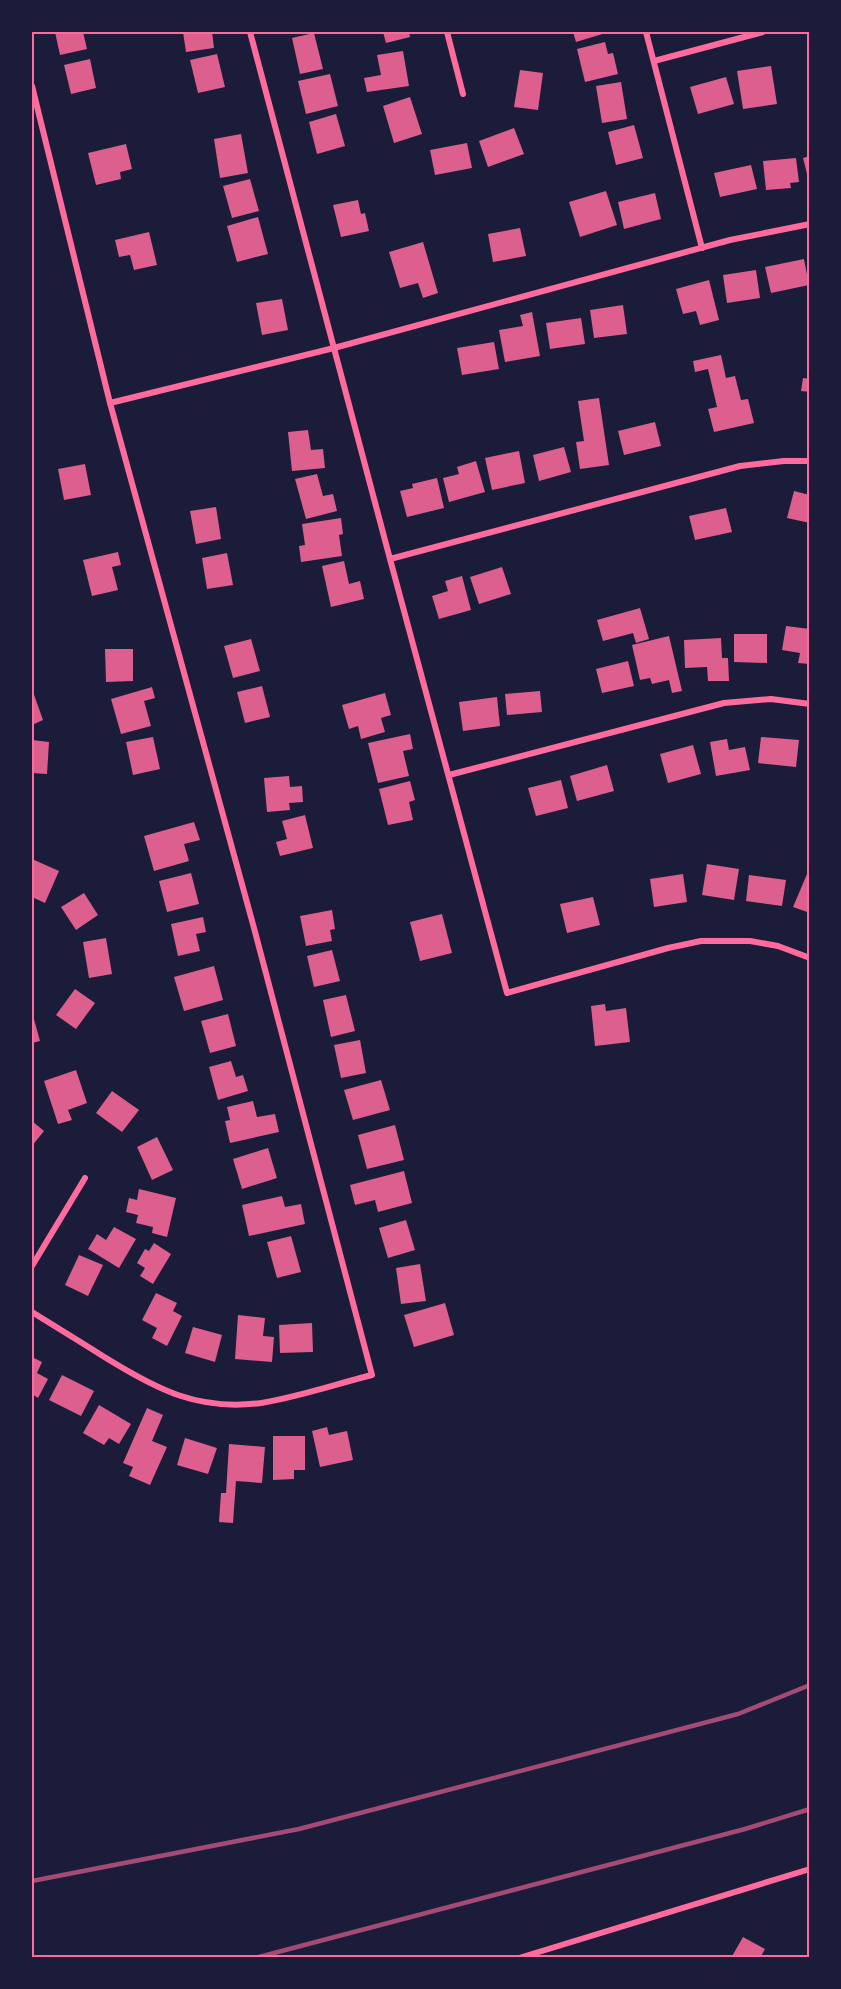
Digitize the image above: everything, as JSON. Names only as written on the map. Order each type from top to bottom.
[{"type":"street","points":[[250,32],[507,993],[701,941],[750,941],[778,946],[810,958]]},
{"type":"street","points":[[447,32],[464,94]]},
{"type":"street","points":[[646,32],[702,248]]},
{"type":"street","points":[[654,61],[763,32]]},
{"type":"street","points":[[32,86],[110,403],[254,928],[372,1375],[262,1402],[223,1404],[203,1402],[147,1383],[32,1312]]},
{"type":"street","points":[[110,403],[334,348],[730,240],[810,224]]},
{"type":"street","points":[[390,559],[740,466],[784,461],[810,461]]},
{"type":"street","points":[[449,775],[724,703],[771,699],[810,704]]},
{"type":"street","points":[[32,1266],[85,1178]]},
{"type":"street","points":[[519,1958],[810,1869]]},
{"type":"building","points":[[55,32],[83,32],[87,49],[60,55]]},
{"type":"building","points":[[183,32],[212,32],[214,48],[186,52]]},
{"type":"building","points":[[383,32],[409,32],[410,37],[386,43]]},
{"type":"building","points":[[573,32],[609,32],[576,42]]},
{"type":"building","points":[[314,33],[323,69],[300,74],[292,38]]},
{"type":"building","points":[[605,42],[608,54],[613,53],[618,74],[585,82],[577,49]]},
{"type":"building","points":[[403,51],[409,86],[367,92],[364,78],[381,75],[377,55]]},
{"type":"building","points":[[217,54],[225,87],[198,93],[190,60]]},
{"type":"building","points":[[90,59],[96,88],[71,94],[64,65]]},
{"type":"building","points":[[771,66],[777,104],[743,109],[737,71]]},
{"type":"building","points":[[520,70],[543,73],[538,110],[514,107]]},
{"type":"building","points":[[330,74],[338,106],[306,114],[298,81]]},
{"type":"building","points":[[726,77],[734,104],[698,114],[690,87]]},
{"type":"building","points":[[621,82],[627,119],[602,123],[596,86]]},
{"type":"building","points":[[410,97],[422,134],[394,143],[383,106]]},
{"type":"building","points":[[336,114],[345,146],[317,154],[309,122]]},
{"type":"building","points":[[634,125],[643,158],[616,165],[608,132]]},
{"type":"building","points":[[514,128],[524,154],[488,167],[479,141]]},
{"type":"building","points":[[241,134],[248,173],[220,178],[214,139]]},
{"type":"building","points":[[467,143],[472,168],[435,175],[430,150]]},
{"type":"building","points":[[126,144],[132,169],[120,172],[121,179],[96,185],[88,153]]},
{"type":"building","points":[[810,156],[810,182],[809,182],[803,158]]},
{"type":"building","points":[[796,158],[799,182],[790,183],[791,188],[766,190],[763,161]]},
{"type":"building","points":[[751,165],[757,189],[720,197],[714,173]]},
{"type":"building","points":[[250,179],[259,211],[232,218],[223,186]]},
{"type":"building","points":[[606,191],[617,225],[580,237],[569,202]]},
{"type":"building","points":[[655,193],[661,219],[624,229],[618,202]]},
{"type":"building","points":[[358,200],[361,214],[365,213],[369,231],[341,237],[333,205]]},
{"type":"building","points":[[258,217],[268,254],[237,262],[227,226]]},
{"type":"building","points":[[520,228],[526,256],[493,262],[488,234]]},
{"type":"building","points":[[149,232],[157,265],[134,270],[130,255],[119,257],[115,240]]},
{"type":"building","points":[[423,242],[438,293],[423,298],[418,283],[400,288],[389,252]]},
{"type":"building","points":[[804,259],[809,285],[771,293],[765,267]]},
{"type":"building","points":[[756,270],[760,298],[727,303],[723,275]]},
{"type":"building","points":[[709,280],[719,320],[700,325],[696,311],[683,314],[676,289]]},
{"type":"building","points":[[282,299],[288,330],[262,335],[256,303]]},
{"type":"building","points":[[623,305],[627,334],[594,338],[590,310]]},
{"type":"building","points":[[532,312],[540,356],[505,362],[499,330],[523,326],[520,315]]},
{"type":"building","points":[[581,318],[585,344],[550,349],[546,323]]},
{"type":"building","points":[[494,342],[499,369],[462,375],[457,348]]},
{"type":"building","points":[[721,355],[726,378],[735,376],[741,400],[748,399],[754,423],[714,432],[708,409],[717,407],[708,369],[695,372],[693,361]]},
{"type":"building","points":[[803,378],[810,379],[810,392],[801,391]]},
{"type":"building","points":[[599,398],[609,465],[580,469],[576,442],[584,441],[578,401]]},
{"type":"building","points":[[655,422],[661,446],[624,455],[618,431]]},
{"type":"building","points":[[308,430],[311,450],[323,449],[325,468],[292,471],[288,432]]},
{"type":"building","points":[[564,447],[571,472],[539,481],[533,455]]},
{"type":"building","points":[[519,451],[525,483],[492,490],[485,458]]},
{"type":"building","points":[[476,461],[485,492],[449,502],[443,478],[459,474],[457,467]]},
{"type":"building","points":[[85,464],[91,495],[64,500],[58,469]]},
{"type":"building","points":[[317,474],[323,496],[333,494],[337,511],[306,519],[295,479]]},
{"type":"building","points":[[437,478],[444,508],[407,517],[400,491],[413,488],[412,484]]},
{"type":"building","points":[[794,491],[810,495],[810,523],[787,518]]},
{"type":"building","points":[[216,507],[221,539],[196,544],[190,511]]},
{"type":"building","points":[[726,508],[732,532],[695,540],[689,516]]},
{"type":"building","points":[[341,518],[343,534],[339,535],[342,556],[301,562],[299,546],[305,545],[302,524]]},
{"type":"building","points":[[118,552],[121,565],[112,567],[118,590],[92,596],[83,560]]},
{"type":"building","points":[[227,553],[233,585],[207,589],[202,558]]},
{"type":"building","points":[[344,561],[349,584],[360,581],[364,599],[331,607],[322,566]]},
{"type":"building","points":[[502,567],[511,594],[479,604],[470,577]]},
{"type":"building","points":[[462,576],[471,610],[439,619],[432,596],[448,591],[445,581]]},
{"type":"building","points":[[640,608],[649,639],[636,643],[633,633],[603,641],[597,620]]},
{"type":"building","points":[[786,626],[810,629],[810,664],[798,663],[800,653],[782,650]]},
{"type":"building","points":[[734,634],[767,634],[767,663],[734,662]]},
{"type":"building","points":[[669,636],[682,691],[672,693],[669,680],[652,684],[650,678],[640,680],[632,645]]},
{"type":"building","points":[[721,638],[722,658],[728,658],[729,681],[708,681],[707,667],[685,668],[684,640]]},
{"type":"building","points":[[251,639],[260,671],[233,678],[224,646]]},
{"type":"building","points":[[105,649],[133,649],[133,681],[106,682]]},
{"type":"building","points":[[628,661],[634,686],[602,693],[596,669]]},
{"type":"building","points":[[262,686],[270,717],[245,723],[237,692]]},
{"type":"building","points":[[152,687],[155,698],[144,701],[151,726],[121,734],[111,699]]},
{"type":"building","points":[[32,689],[43,720],[32,725]]},
{"type":"building","points":[[540,691],[542,712],[507,715],[505,694]]},
{"type":"building","points":[[385,693],[391,715],[381,718],[385,732],[361,739],[358,726],[349,729],[342,705]]},
{"type":"building","points":[[497,697],[500,726],[463,731],[459,702]]},
{"type":"building","points":[[410,734],[413,749],[403,751],[409,776],[378,783],[368,743]]},
{"type":"building","points":[[153,737],[160,769],[133,775],[126,742]]},
{"type":"building","points":[[761,737],[799,740],[796,767],[758,763]]},
{"type":"building","points":[[727,739],[729,750],[745,747],[750,770],[716,776],[710,742]]},
{"type":"building","points":[[32,740],[49,742],[47,774],[32,773]]},
{"type":"building","points":[[693,745],[701,774],[668,783],[660,754]]},
{"type":"building","points":[[607,765],[614,791],[577,801],[570,776]]},
{"type":"building","points":[[289,776],[290,787],[302,786],[303,802],[289,803],[290,810],[267,812],[264,778]]},
{"type":"building","points":[[561,780],[568,808],[536,816],[528,788]]},
{"type":"building","points":[[410,781],[415,800],[409,802],[413,820],[388,825],[379,789]]},
{"type":"building","points":[[305,815],[313,848],[280,856],[276,842],[287,839],[282,821]]},
{"type":"building","points":[[194,822],[200,840],[184,844],[189,861],[154,871],[144,836]]},
{"type":"building","points":[[32,859],[59,871],[45,903],[32,897]]},
{"type":"building","points":[[707,864],[739,869],[734,900],[702,895]]},
{"type":"building","points":[[810,867],[810,913],[793,907]]},
{"type":"building","points":[[191,873],[199,904],[167,912],[159,881]]},
{"type":"building","points":[[683,874],[687,902],[654,907],[650,879]]},
{"type":"building","points":[[749,875],[786,880],[782,906],[746,901]]},
{"type":"building","points":[[84,893],[98,915],[76,930],[61,907]]},
{"type":"building","points":[[593,897],[600,925],[567,933],[560,904]]},
{"type":"building","points":[[332,910],[335,929],[330,930],[332,941],[306,946],[300,916]]},
{"type":"building","points":[[442,914],[452,953],[420,961],[410,922]]},
{"type":"building","points":[[203,917],[206,932],[196,934],[200,951],[178,956],[171,924]]},
{"type":"building","points":[[106,938],[112,974],[89,978],[83,942]]},
{"type":"building","points":[[332,950],[340,981],[314,987],[307,956]]},
{"type":"building","points":[[214,966],[223,1000],[184,1011],[174,977]]},
{"type":"building","points":[[75,989],[95,1003],[76,1029],[56,1015]]},
{"type":"building","points":[[346,995],[355,1031],[331,1037],[323,1000]]},
{"type":"building","points":[[605,1004],[606,1011],[626,1008],[630,1042],[595,1046],[591,1006]]},
{"type":"building","points":[[32,1012],[40,1041],[32,1043]]},
{"type":"building","points":[[228,1014],[236,1046],[210,1053],[201,1021]]},
{"type":"building","points":[[360,1040],[366,1073],[341,1078],[334,1045]]},
{"type":"building","points":[[231,1061],[236,1077],[243,1075],[248,1091],[218,1100],[209,1067]]},
{"type":"building","points":[[76,1070],[87,1103],[68,1110],[72,1120],[58,1124],[44,1081]]},
{"type":"building","points":[[381,1080],[390,1110],[353,1120],[344,1090]]},
{"type":"building","points":[[112,1091],[139,1110],[122,1132],[96,1113]]},
{"type":"building","points":[[253,1101],[257,1117],[275,1114],[279,1132],[230,1143],[225,1121],[230,1120],[227,1107]]},
{"type":"building","points":[[32,1121],[44,1131],[32,1146]]},
{"type":"building","points":[[395,1125],[404,1160],[367,1169],[358,1135]]},
{"type":"building","points":[[157,1137],[173,1170],[152,1180],[137,1147]]},
{"type":"building","points":[[268,1148],[277,1178],[242,1189],[233,1159]]},
{"type":"building","points":[[404,1171],[412,1203],[378,1212],[375,1200],[355,1205],[350,1185]]},
{"type":"building","points":[[139,1189],[176,1198],[167,1237],[152,1233],[153,1227],[136,1223],[138,1215],[126,1212],[129,1198],[137,1200]]},
{"type":"building","points":[[282,1196],[285,1207],[301,1204],[305,1224],[249,1236],[242,1205]]},
{"type":"building","points":[[406,1220],[415,1250],[388,1258],[379,1228]]},
{"type":"building","points":[[114,1227],[136,1239],[119,1268],[88,1249],[97,1234],[106,1240]]},
{"type":"building","points":[[291,1236],[301,1272],[277,1278],[267,1242]]},
{"type":"building","points":[[154,1243],[171,1254],[153,1284],[140,1276],[145,1268],[137,1263],[145,1249],[149,1251]]},
{"type":"building","points":[[79,1255],[103,1265],[88,1296],[65,1285]]},
{"type":"building","points":[[420,1264],[426,1301],[401,1304],[396,1268]]},
{"type":"building","points":[[156,1293],[177,1303],[173,1311],[182,1316],[167,1346],[152,1338],[157,1328],[142,1320]]},
{"type":"building","points":[[445,1303],[454,1335],[414,1347],[404,1315]]},
{"type":"building","points":[[238,1315],[265,1318],[263,1336],[274,1337],[272,1362],[235,1359]]},
{"type":"building","points":[[312,1323],[313,1352],[280,1353],[279,1325]]},
{"type":"building","points":[[193,1327],[222,1335],[215,1362],[185,1353]]},
{"type":"building","points":[[32,1357],[42,1362],[37,1373],[48,1379],[38,1398],[32,1394]]},
{"type":"building","points":[[62,1375],[94,1391],[81,1416],[49,1400]]},
{"type":"building","points":[[99,1405],[131,1424],[119,1444],[109,1438],[104,1445],[83,1433]]},
{"type":"building","points":[[147,1408],[163,1415],[152,1441],[167,1447],[150,1485],[129,1476],[133,1467],[123,1463]]},
{"type":"building","points":[[327,1427],[329,1435],[347,1431],[353,1460],[320,1467],[312,1431]]},
{"type":"building","points":[[273,1436],[305,1436],[305,1470],[294,1470],[294,1479],[273,1480]]},
{"type":"building","points":[[185,1438],[217,1448],[208,1474],[177,1465]]},
{"type":"building","points":[[229,1444],[265,1447],[262,1483],[236,1481],[233,1523],[219,1522],[221,1493],[226,1493]]},
{"type":"building","points":[[743,1937],[765,1949],[760,1958],[731,1958]]},
{"type":"railway","points":[[32,1881],[299,1829],[738,1714],[810,1685]]},
{"type":"railway","points":[[255,1958],[745,1829],[810,1809]]}]
